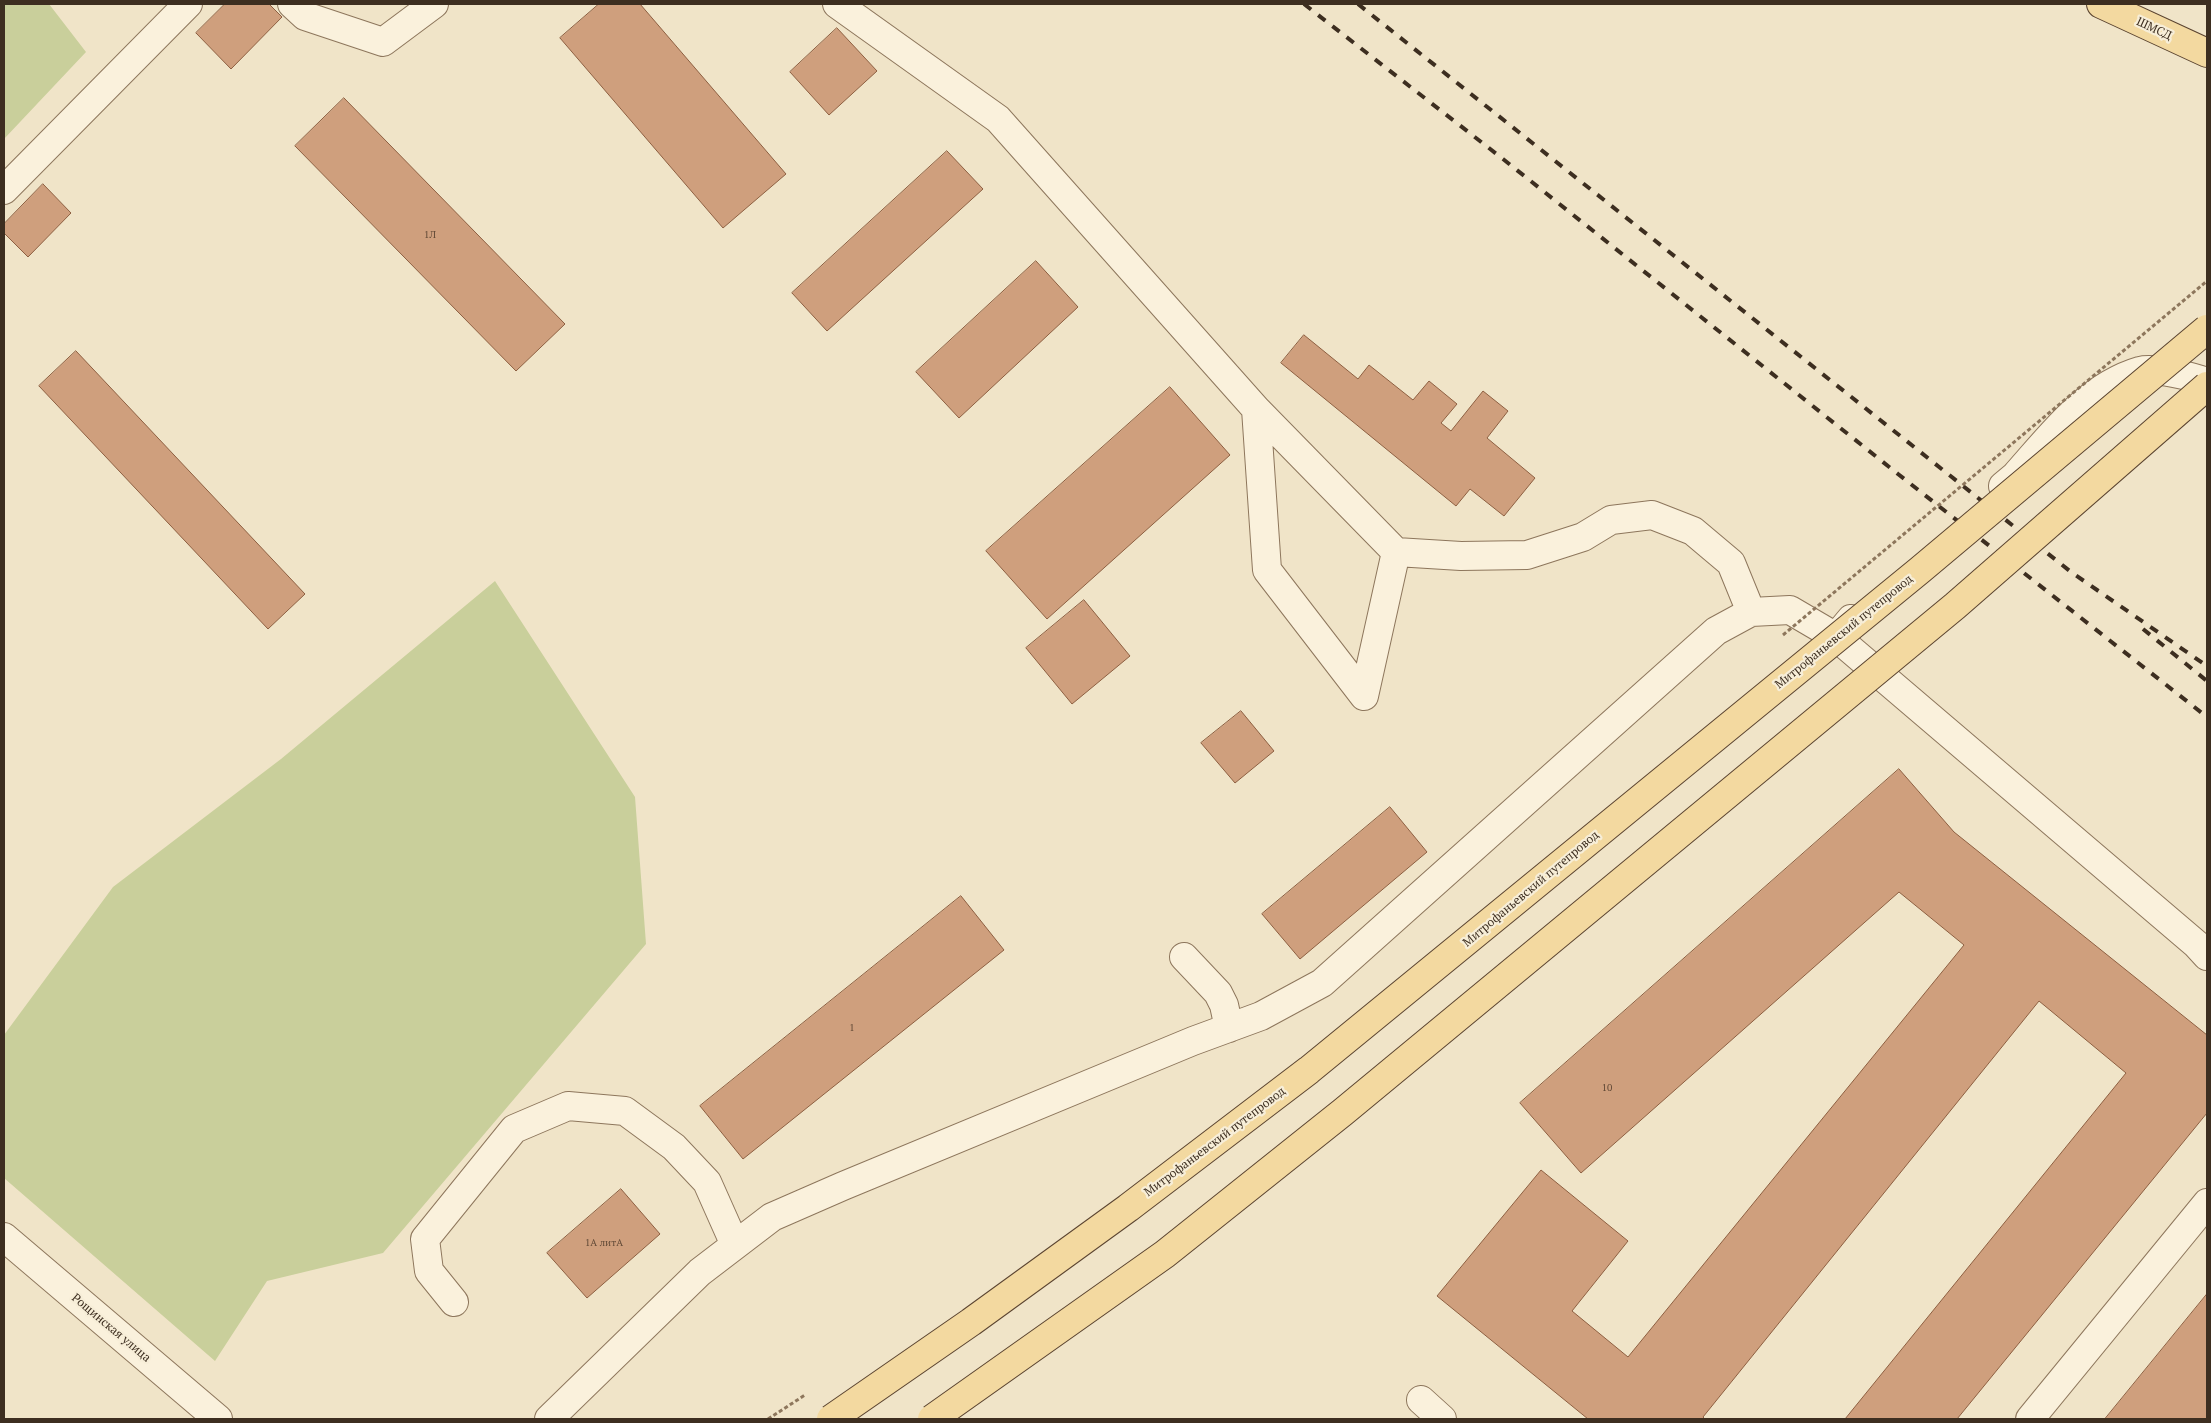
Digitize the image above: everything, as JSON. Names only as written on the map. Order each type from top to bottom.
[{"type":"main road","name":"ШМСД","points":[[2101,4],[2207,53]]},
{"type":"main road","name":"Митрофаньевский путепровод","points":[[831,1419],[971,1322],[1120,1214],[1309,1070],[1920,570],[2207,329]]},
{"type":"main road","points":[[932,1419],[1165,1254],[1343,1112],[1955,606],[2207,384]]},
{"type":"street","points":[[4,190],[188,4]]},
{"type":"street","points":[[292,4],[305,16],[383,42],[434,4]]},
{"type":"street","points":[[837,4],[998,120],[1256,409],[1396,552],[1461,556],[1527,555],[1583,537],[1611,520],[1652,515],[1693,531],[1731,563],[1752,612]]},
{"type":"street","points":[[1836,637],[1865,602],[2015,476],[2078,407],[2105,387],[2141,370],[2188,375],[2207,384]]},
{"type":"street","points":[[1256,409],[1267,570],[1364,696],[1396,552]]},
{"type":"street","points":[[550,1419],[700,1272],[772,1218],[843,1186],[1261,1016],[1322,983],[1716,631],[1752,612],[1790,610],[1836,637],[2189,938],[2207,956]]},
{"type":"street","points":[[1184,957],[1218,993],[1224,1005],[1229,1028]]},
{"type":"street","points":[[454,1302],[429,1271],[425,1239],[514,1129],[568,1106],[625,1111],[674,1147],[707,1182],[735,1245]]},
{"type":"street","points":[[2030,1419],[2207,1203]]},
{"type":"street","name":"Рощинская улица","points":[[4,1236],[218,1419]]},
{"type":"street","points":[[1421,1400],[1442,1419]]},
{"type":"path","points":[[1781,637],[2207,281]]},
{"type":"path","points":[[768,1419],[808,1393]]},
{"type":"green space","points":[[4,4],[49,4],[86,52],[4,139]]},
{"type":"green space","points":[[495,581],[635,797],[646,944],[383,1253],[267,1281],[215,1361],[4,1178],[4,1035],[113,887],[281,759]]},
{"type":"building","points":[[225,4],[269,4],[282,17],[231,69],[196,33]]},
{"type":"building","points":[[599,4],[640,4],[786,174],[723,228],[560,38]]},
{"type":"building","points":[[837,28],[877,71],[829,115],[790,72]]},
{"type":"building","points":[[344,98],[565,324],[516,371],[295,146]]},
{"type":"building","points":[[947,151],[983,189],[827,331],[792,293]]},
{"type":"building","points":[[43,184],[71,213],[28,257],[4,233],[4,224]]},
{"type":"building","points":[[1036,261],[1078,307],[959,418],[916,372]]},
{"type":"building","points":[[1304,335],[1358,379],[1369,365],[1413,400],[1429,381],[1457,404],[1441,423],[1451,431],[1483,391],[1508,411],[1487,438],[1535,478],[1504,516],[1470,489],[1456,506],[1281,363]]},
{"type":"building","points":[[76,351],[305,594],[268,629],[39,386]]},
{"type":"building","points":[[1170,387],[1230,455],[1047,619],[986,551]]},
{"type":"building","points":[[1084,600],[1130,656],[1072,704],[1026,648]]},
{"type":"building","points":[[1241,711],[1274,751],[1235,783],[1201,743]]},
{"type":"building","points":[[1899,769],[1954,832],[2207,1035],[2207,1113],[1957,1419],[1845,1419],[2126,1073],[2039,1001],[1703,1417],[1705,1419],[1588,1419],[1437,1296],[1541,1170],[1628,1241],[1572,1311],[1628,1357],[1964,945],[1899,892],[1581,1173],[1520,1103]]},
{"type":"building","points":[[1390,807],[1427,852],[1300,959],[1262,914]]},
{"type":"building","points":[[961,896],[1004,950],[743,1159],[700,1106]]},
{"type":"building","points":[[621,1189],[660,1234],[587,1298],[547,1253]]},
{"type":"building","points":[[2207,1294],[2207,1419],[2105,1419]]},
{"type":"railway","points":[[1304,4],[1503,159],[1898,474],[2207,717]]},
{"type":"railway","points":[[1358,4],[2071,572],[2207,666]]},
{"type":"railway","points":[[2143,629],[2207,681]]}]
